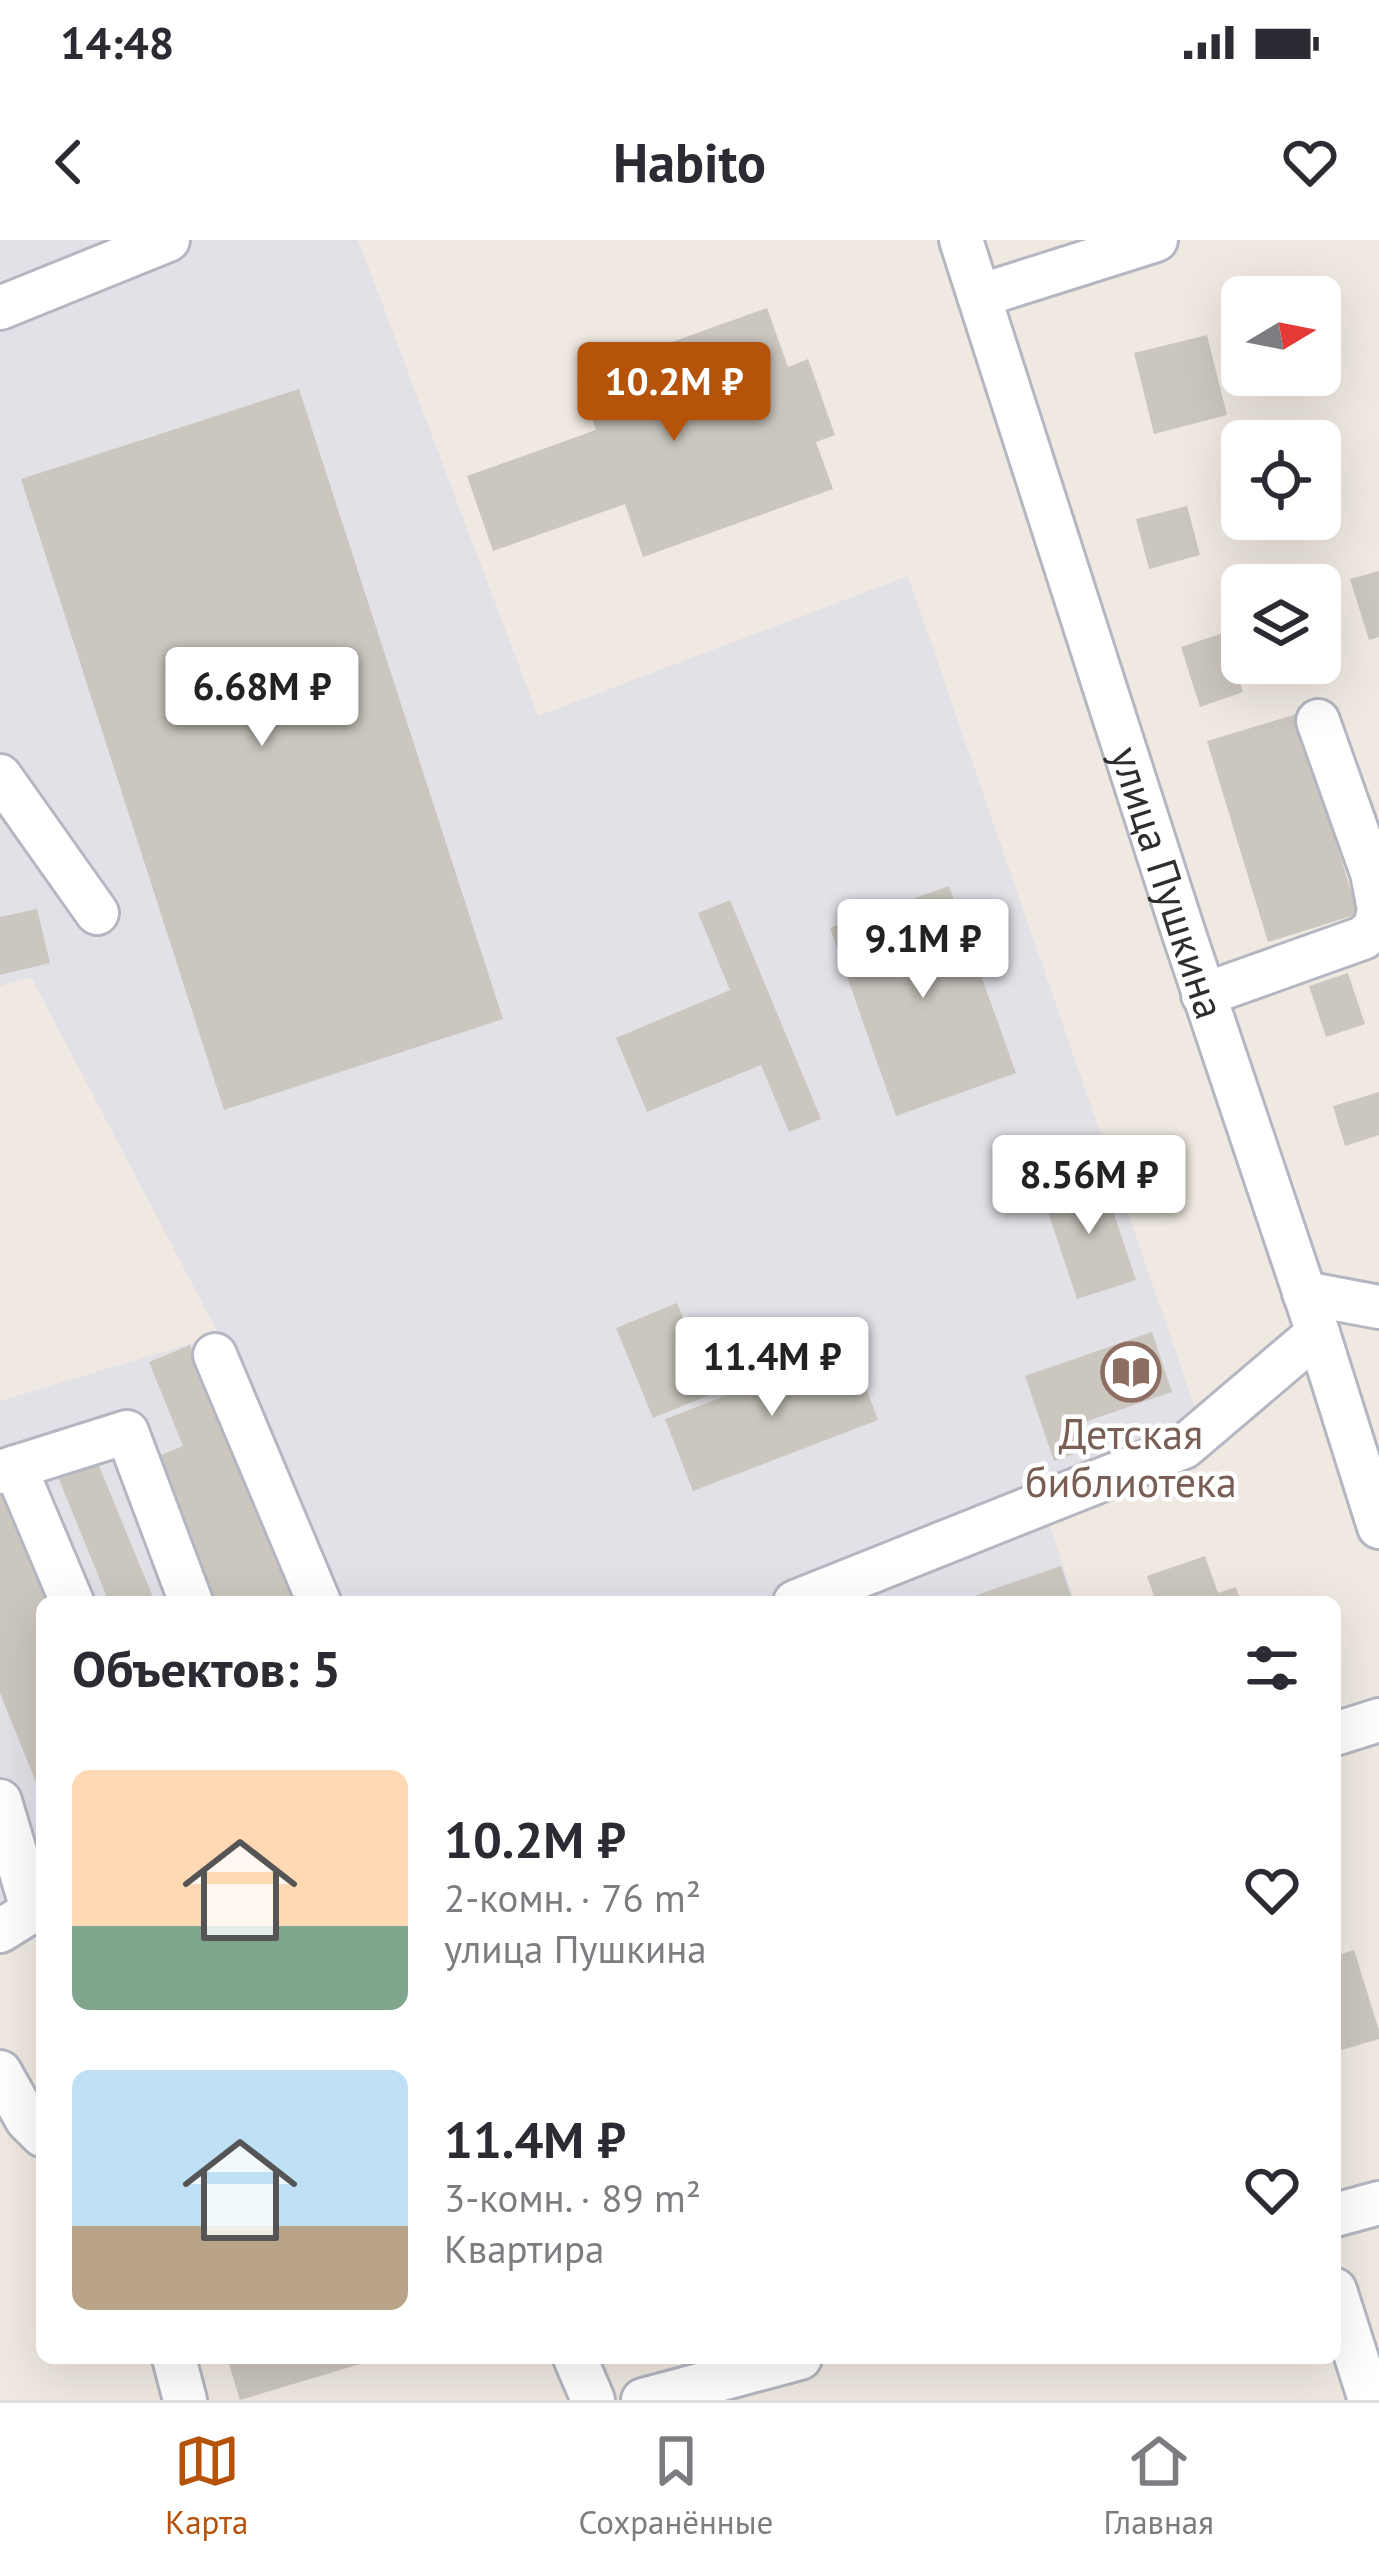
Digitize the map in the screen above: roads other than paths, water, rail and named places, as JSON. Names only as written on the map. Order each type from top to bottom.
[{"type":"street","points":[[0,308],[168,240]]},
{"type":"street","name":"улица Пушкина","points":[[961,240],[1379,1527]]},
{"type":"street","points":[[979,296],[1156,240]]},
{"type":"street","points":[[1204,994],[1363,938],[1375,928],[1379,909],[1372,873],[1318,721]]},
{"type":"street","points":[[0,776],[97,913]]},
{"type":"street","points":[[810,1596],[1184,1447],[1311,1313],[1379,1307]]},
{"type":"street","points":[[215,1355],[316,1596]]},
{"type":"street","points":[[68,1596],[8,1469],[127,1432],[188,1596]]},
{"type":"street","points":[[1341,1732],[1379,1720]]},
{"type":"street","points":[[0,1801],[24,1915]]},
{"type":"street","points":[[0,2072],[36,2129]]},
{"type":"street","points":[[1341,2213],[1379,2203]]},
{"type":"street","points":[[1341,2309],[1370,2400]]},
{"type":"street","points":[[176,2364],[185,2400]]},
{"type":"street","points":[[578,2364],[593,2400]]},
{"type":"street","points":[[643,2400],[778,2364]]},
{"type":"place","name":"Детская библиотека","points":[[1131,1372]]}]
